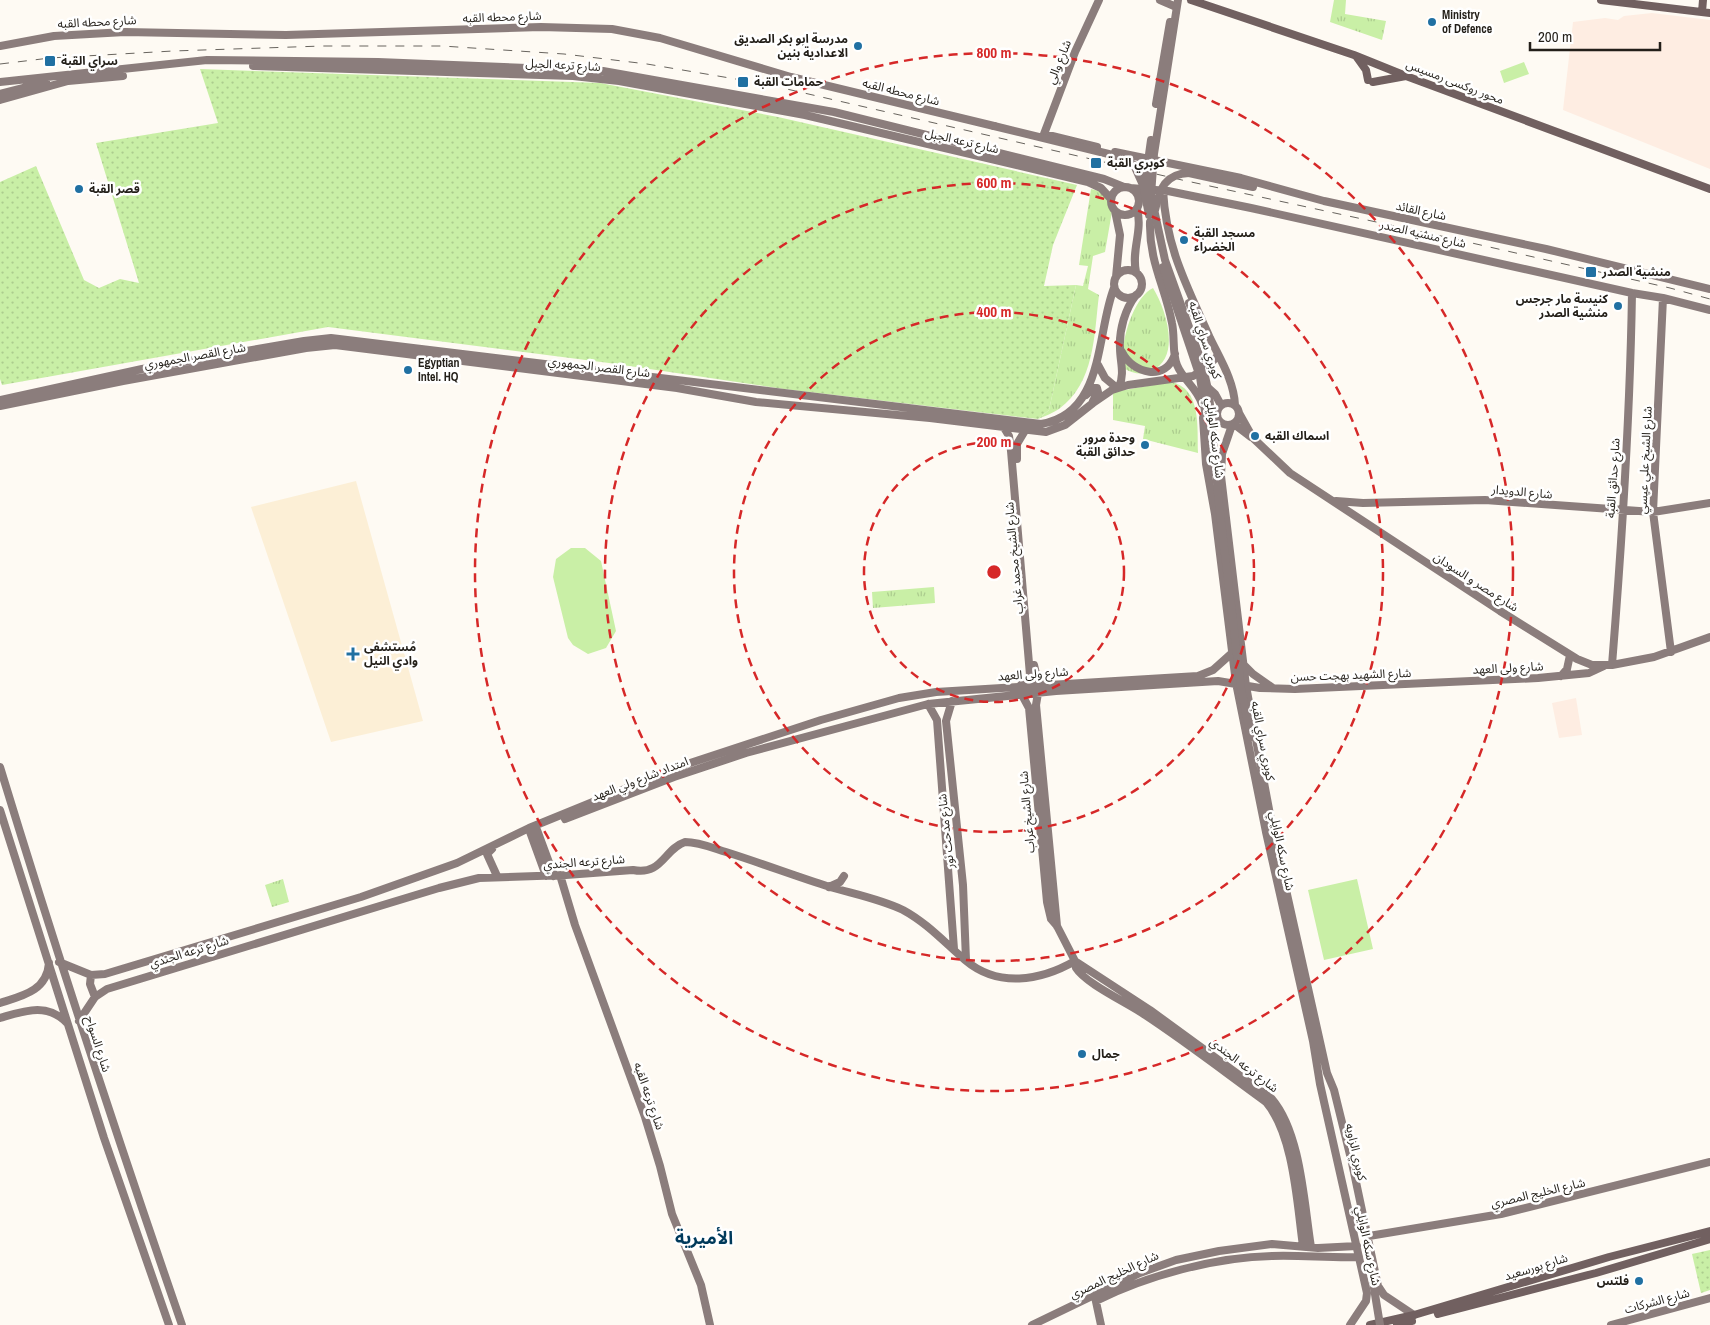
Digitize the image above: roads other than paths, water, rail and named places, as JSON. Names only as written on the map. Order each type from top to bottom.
[{"type":"main road","name":"شارع والي","points":[[1099,0],[1075,52],[1044,134],[1127,155]]},
{"type":"main road","points":[[1160,0],[1175,2]]},
{"type":"main road","name":"محور روكسى رمسيس","points":[[1191,0],[1354,55],[1710,189]]},
{"type":"main road","points":[[1601,0],[1706,13],[1703,0]]},
{"type":"main road","name":"كوبري سراي القبه","points":[[1175,2],[1144,190],[1200,377],[1210,446],[1211,492]]},
{"type":"main road","name":"كوبري سراي القبه","points":[[1175,2],[1150,189],[1152,218],[1202,363],[1209,394],[1219,505],[1241,688],[1267,820],[1274,836]]},
{"type":"main road","name":"شارع محطه القبه","points":[[0,46],[54,36],[125,32],[286,35],[541,27],[604,29],[660,38],[791,77],[1126,159],[1137,169],[1144,190]]},
{"type":"main road","points":[[1354,55],[1364,66],[1370,81],[1406,76]]},
{"type":"main road","name":"شارع ترعه الجبل","points":[[0,82],[207,60],[603,75],[757,103],[898,138],[1109,181],[1127,188]]},
{"type":"main road","name":"شارع ترعه الجبل","points":[[0,100],[68,81],[141,74],[199,65],[440,69]]},
{"type":"main road","name":"شارع ترعه الجبل","points":[[0,94],[67,76]]},
{"type":"main road","name":"شارع ترعه الجبل","points":[[757,103],[834,112],[900,129],[1051,170],[1091,183],[1101,188],[1111,199]]},
{"type":"main road","points":[[898,138],[900,129]]},
{"type":"main road","name":"شارع القائد","points":[[1127,155],[1240,178],[1338,205],[1546,250],[1710,289]]},
{"type":"main road","points":[[1152,218],[1163,184],[1175,175],[1189,173],[1290,194],[1294,193]]},
{"type":"main road","points":[[1098,364],[1105,378],[1118,388],[1123,374],[1120,343],[1126,312],[1142,285],[1140,277],[1136,272],[1134,253],[1140,226],[1137,209],[1139,200],[1137,194],[1127,188],[1116,191],[1111,199],[1120,235],[1114,288],[1125,297],[1136,295]]},
{"type":"main road","name":"شارع منشيه الصدر","points":[[1127,188],[1163,190],[1632,293],[1663,298],[1710,310]]},
{"type":"main road","name":"شارع سكه الوايلي","points":[[1163,190],[1163,202],[1174,256],[1232,386],[1235,405]]},
{"type":"main road","points":[[1139,200],[1156,199],[1163,202]]},
{"type":"main road","points":[[1115,211],[1127,215],[1137,209]]},
{"type":"main road","name":"شارع سكه الوايلي","points":[[1152,218],[1152,257],[1172,321],[1178,366],[1185,378],[1195,389],[1201,402],[1205,457],[1236,682],[1266,832],[1324,1074],[1338,1103],[1381,1292],[1414,1315]]},
{"type":"main road","points":[[1165,260],[1180,282],[1203,333],[1213,344]]},
{"type":"main road","points":[[1116,277],[1125,270],[1136,272]]},
{"type":"main road","name":"شارع القصر الجمهوري","points":[[0,400],[142,369],[304,341],[344,339],[411,351],[648,381],[758,390],[1041,424],[1061,418],[1081,397],[1098,364],[1108,308],[1114,288]]},
{"type":"main road","name":"شارع حدائق القبة","points":[[1608,666],[1618,581],[1632,353],[1632,293]]},
{"type":"main road","name":"شارع الشيخ علي عيسي","points":[[1663,298],[1653,512],[1671,652]]},
{"type":"main road","points":[[1120,343],[1128,361],[1147,372],[1165,369],[1171,362],[1175,350]]},
{"type":"main road","name":"شارع القصر الجمهوري","points":[[0,406],[123,381],[319,346],[344,345],[399,349]]},
{"type":"main road","name":"شارع القصر الجمهوري","points":[[648,381],[762,403],[1026,429],[1054,430],[1070,422],[1093,403],[1118,388],[1185,378],[1204,370],[1218,355]]},
{"type":"main road","points":[[1185,378],[1205,385],[1215,394],[1221,405]]},
{"type":"main road","points":[[736,388],[744,395],[742,400]]},
{"type":"main road","points":[[1081,397],[1096,388],[1098,391],[1093,403]]},
{"type":"main road","points":[[758,390],[755,395],[762,403]]},
{"type":"main road","points":[[1228,403],[1235,405],[1239,413],[1238,420],[1233,425],[1222,424],[1217,419],[1217,411],[1221,405],[1228,403]]},
{"type":"main road","name":"شارع مصر و السودان","points":[[1239,413],[1253,438]]},
{"type":"main road","name":"شارع سكه الوايلي","points":[[1233,425],[1224,446],[1221,476],[1246,686],[1274,836],[1324,1074],[1320,1084],[1366,1293],[1366,1301],[1350,1325]]},
{"type":"main road","name":"شارع مصر و السودان","points":[[1233,425],[1253,438],[1280,465],[1570,655],[1584,662],[1608,666],[1671,652],[1710,636]]},
{"type":"main road","name":"شارع الشيخ محمد غراب","points":[[1004,426],[1010,436],[1030,675],[1020,686]]},
{"type":"main road","name":"شارع الشيخ محمد غراب","points":[[1026,429],[1019,438],[1016,450],[1034,673],[1044,685]]},
{"type":"main road","name":"شارع الدويدار","points":[[1332,500],[1363,503],[1484,500],[1653,512],[1710,503]]},
{"type":"main road","points":[[1360,518],[1359,510],[1363,503]]},
{"type":"main road","name":"شارع ولى العهد","points":[[830,718],[924,694],[1020,686],[1198,676],[1213,670],[1232,653]]},
{"type":"main road","name":"شارع ولى العهد","points":[[1561,676],[1569,665],[1570,655]]},
{"type":"main road","points":[[1244,664],[1263,683],[1274,689]]},
{"type":"main road","name":"شارع ولى العهد","points":[[1456,682],[1561,676],[1589,673],[1608,666]]},
{"type":"main road","points":[[1213,670],[1218,676],[1213,681]]},
{"type":"main road","name":"شارع ولى العهد","points":[[830,729],[928,704],[952,701],[1213,681],[1236,682],[1246,686]]},
{"type":"main road","name":"شارع الشهيد بهجت حسن","points":[[1246,686],[1274,689],[1456,682]]},
{"type":"main road","points":[[1249,699],[1260,688]]},
{"type":"main road","name":"شارع الشيخ غراب","points":[[1038,693],[1036,705],[1047,902],[1051,919],[1057,926],[1075,961]]},
{"type":"main road","name":"شارع الشيخ غراب","points":[[1022,695],[1030,708],[1040,796]]},
{"type":"main road","name":"شارع مدحت نور","points":[[952,701],[946,721],[963,886],[966,960]]},
{"type":"main road","name":"شارع مدحت نور","points":[[928,704],[937,720],[954,949]]},
{"type":"main road","name":"امتداد شارع ولي العهد","points":[[745,749],[830,718]]},
{"type":"main road","name":"امتداد شارع ولي العهد","points":[[532,830],[674,769],[745,749],[830,729]]},
{"type":"main road","name":"شارع السواح","points":[[0,767],[79,1021],[182,1325]]},
{"type":"main road","name":"شارع السواح","points":[[0,810],[104,1138],[169,1325]]},
{"type":"main road","name":"شارع ترعه الجندي","points":[[91,975],[105,974],[360,897],[457,863],[532,830]]},
{"type":"main road","name":"شارع ترعه القبه","points":[[532,830],[575,925],[645,1117],[672,1214],[702,1285],[710,1325]]},
{"type":"main road","name":"شارع ترعه الجندي","points":[[79,1021],[95,997],[107,989],[463,881],[497,876],[554,876],[652,869],[663,862],[682,843],[689,842],[771,866],[903,910],[928,926],[966,960],[990,974],[1021,979],[1057,970],[1075,961],[1158,1016],[1272,1099],[1280,1109],[1288,1127],[1305,1196],[1307,1247]]},
{"type":"main road","points":[[17,864],[21,865],[24,863],[25,850]]},
{"type":"main road","points":[[485,851],[497,876]]},
{"type":"main road","points":[[24,888],[28,877],[32,876],[34,878]]},
{"type":"main road","points":[[829,886],[840,882],[844,876]]},
{"type":"main road","points":[[212,942],[216,955]]},
{"type":"main road","points":[[0,1018],[32,1001],[44,981],[49,961]]},
{"type":"main road","points":[[60,962],[91,975],[91,989],[95,997]]},
{"type":"main road","points":[[0,1003],[32,1001],[68,1024]]},
{"type":"main road","name":"كوبري الزاويه","points":[[1324,1074],[1324,1083],[1355,1214],[1376,1325]]},
{"type":"main road","name":"كوبري الزاويه","points":[[1324,1074],[1360,1219],[1380,1325]]},
{"type":"main road","points":[[104,1138],[115,1131]]},
{"type":"main road","points":[[111,1158],[121,1149]]},
{"type":"main road","name":"شارع الخليج المصري","points":[[1369,1236],[1500,1214],[1710,1162]]},
{"type":"main road","name":"شارع بورسعيد","points":[[1370,1325],[1414,1315],[1609,1257],[1710,1231]]},
{"type":"main road","name":"شارع بورسعيد","points":[[1400,1324],[1596,1273],[1710,1239]]},
{"type":"main road","name":"شارع الخليج المصري","points":[[1095,1298],[1140,1273],[1176,1260],[1219,1251],[1272,1244],[1307,1247],[1357,1246]]},
{"type":"main road","name":"شارع الخليج المصري","points":[[1032,1325],[1095,1298],[1152,1279],[1237,1260],[1271,1256],[1359,1257]]},
{"type":"main road","points":[[1609,1257],[1607,1263],[1611,1268]]},
{"type":"main road","points":[[1593,1262],[1597,1265],[1596,1273]]},
{"type":"main road","points":[[1366,1293],[1376,1298],[1381,1292]]},
{"type":"main road","points":[[1095,1298],[1101,1325]]},
{"type":"main road","name":"شارع الشركات","points":[[1611,1325],[1710,1298]]},
{"type":"railway","points":[[0,64],[50,58],[173,51],[323,46],[442,46],[564,54],[647,64],[765,84],[1182,180],[1670,288],[1710,299]]},
{"type":"place","name":"Ministry of Defence","points":[[1432,22]]},
{"type":"place","name":"مدرسة ابو بكر الصديق الاعدادية بنين","points":[[858,46]]},
{"type":"place","name":"سراي القبة","points":[[50,61]]},
{"type":"place","name":"حمامات القبة","points":[[743,82]]},
{"type":"place","name":"كوبري القبة","points":[[1096,163]]},
{"type":"place","name":"قصر القبة","points":[[79,189]]},
{"type":"place","name":"مسجد القبة الخضراء","points":[[1184,240]]},
{"type":"place","name":"منشية الصدر","points":[[1591,272]]},
{"type":"place","name":"كنيسة مار جرجس منشية الصدر","points":[[1618,306]]},
{"type":"place","name":"Egyptian Intel. HQ","points":[[408,370]]},
{"type":"place","name":"اسماك القبه","points":[[1255,436]]},
{"type":"place","name":"وحدة مرور حدائق القبة","points":[[1145,445]]},
{"type":"place","name":"مُستشفى وادي النيل","points":[[353,654]]},
{"type":"place","name":"جمال","points":[[1082,1054]]},
{"type":"place","name":"فلتس","points":[[1639,1281]]},
{"type":"district","name":"الأميرية","points":[[704,1237]]}]
